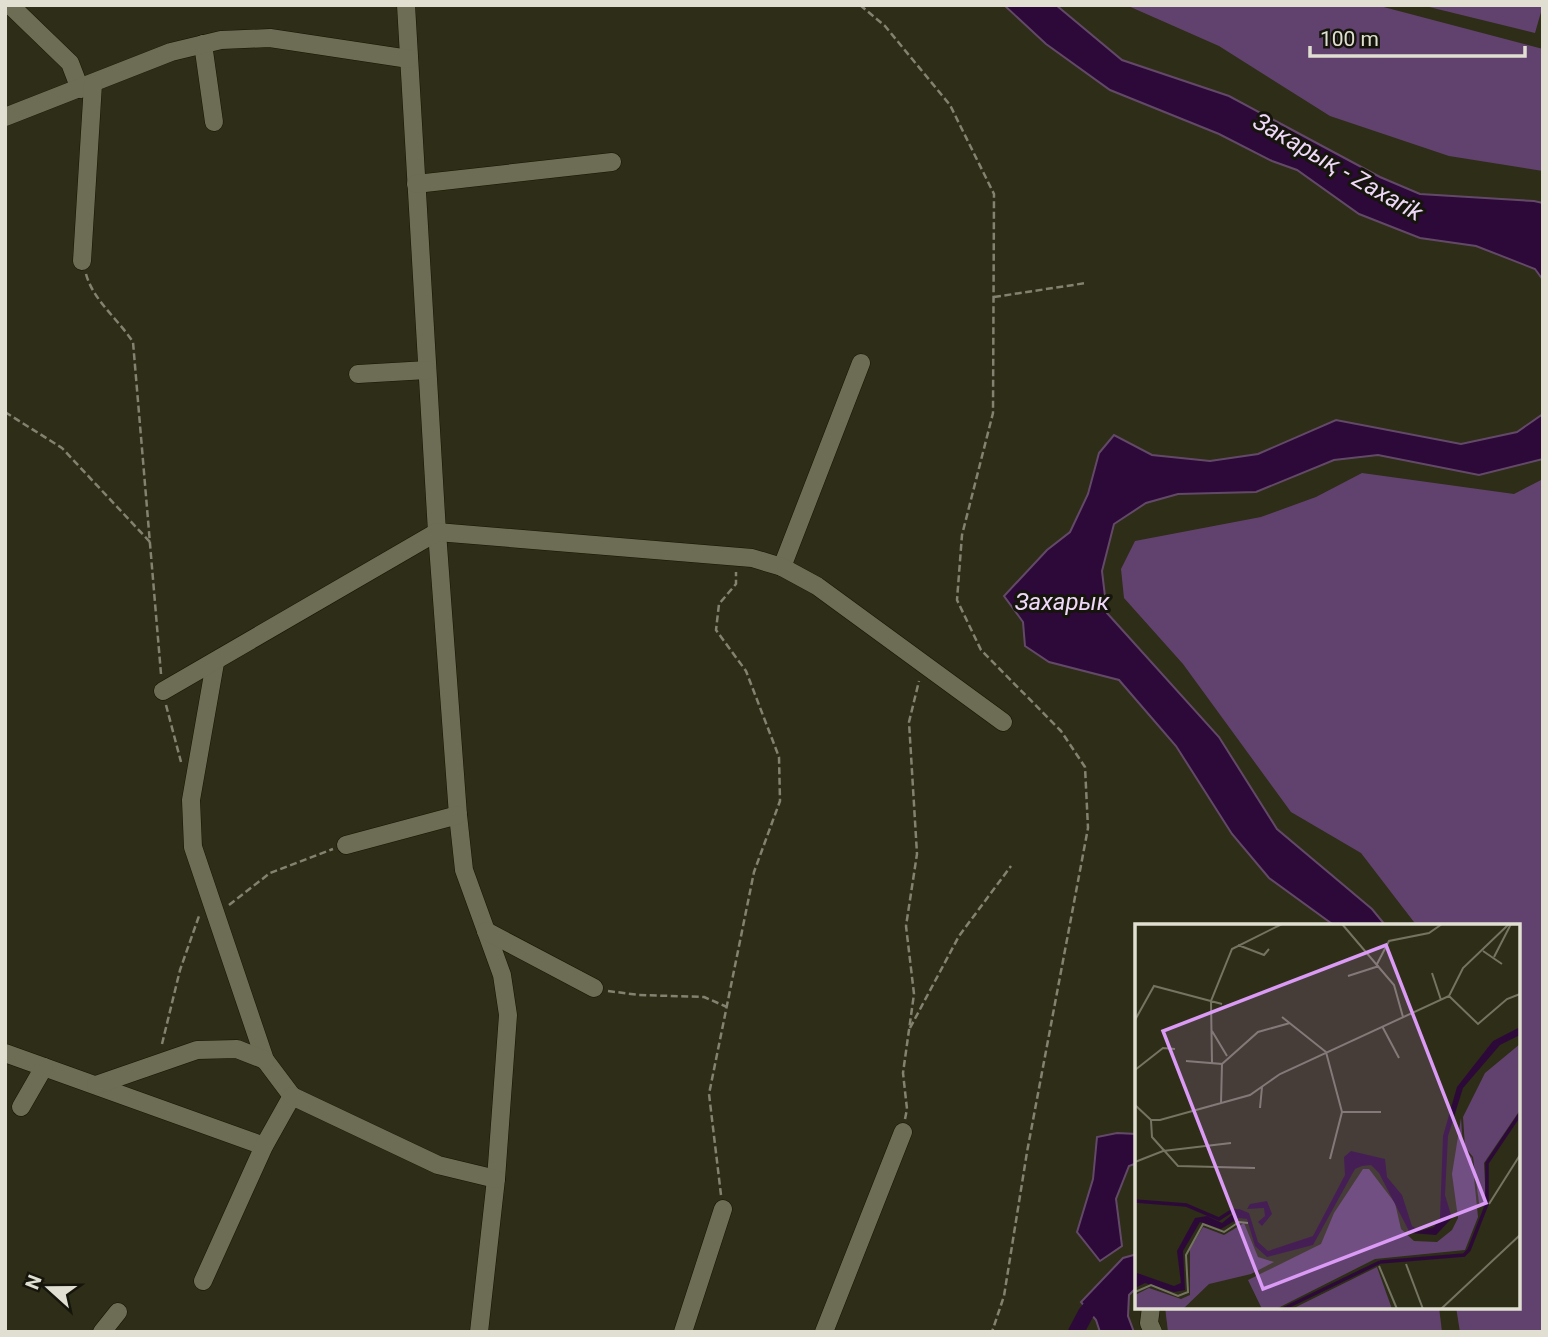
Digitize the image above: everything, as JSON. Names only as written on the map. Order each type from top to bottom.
[{"type":"street","points":[[10,5],[70,64],[87,86],[82,261]]},
{"type":"street","points":[[406,5],[437,532],[458,816],[464,870],[502,975],[508,1015],[496,1179],[479,1332]]},
{"type":"street","points":[[5,117],[171,52],[220,40],[270,38],[409,59]]},
{"type":"street","points":[[203,44],[214,122]]},
{"type":"street","points":[[416,184],[612,162]]},
{"type":"street","points":[[782,567],[860,363]]},
{"type":"street","points":[[358,374],[428,370]]},
{"type":"street","points":[[163,691],[437,532],[737,556],[782,567],[817,586],[1003,722]]},
{"type":"street","points":[[215,663],[191,800],[192,847],[265,1060],[292,1096],[438,1165],[496,1179]]},
{"type":"street","points":[[346,845],[458,816]]},
{"type":"street","points":[[486,931],[594,988]]},
{"type":"street","points":[[96,1085],[197,1050],[237,1049],[265,1060]]},
{"type":"street","points":[[5,1053],[264,1146]]},
{"type":"street","points":[[21,1107],[44,1067]]},
{"type":"street","points":[[203,1281],[264,1146],[292,1096]]},
{"type":"street","points":[[824,1332],[903,1132]]},
{"type":"street","points":[[683,1332],[723,1209]]},
{"type":"street","points":[[1151,1309],[1149,1323],[1153,1332]]},
{"type":"street","points":[[102,1332],[118,1312]]},
{"type":"path","points":[[860,5],[885,26],[950,105],[994,194],[993,413],[962,535],[957,600],[981,650],[1061,731],[1085,767],[1088,828],[1027,1152],[1004,1296],[992,1332]]},
{"type":"path","points":[[82,261],[90,289],[133,342],[163,691],[184,772]]},
{"type":"path","points":[[994,297],[1086,283]]},
{"type":"path","points":[[5,412],[62,448],[150,542]]},
{"type":"path","points":[[723,1209],[709,1094],[754,872],[780,801],[779,757],[746,671],[716,630],[719,604],[736,584],[737,556]]},
{"type":"path","points":[[903,1132],[907,1109],[903,1073],[914,994],[906,926],[917,853],[909,722],[923,664]]},
{"type":"path","points":[[216,915],[270,873],[346,845]]},
{"type":"path","points":[[909,1031],[960,936],[1011,866]]},
{"type":"path","points":[[157,1064],[180,970],[208,892]]},
{"type":"path","points":[[594,988],[639,995],[705,997],[727,1007]]},
{"type":"shaded area","points":[[1126,5],[1376,5],[1543,49],[1543,171],[1449,156],[1330,116],[1219,46]]},
{"type":"shaded area","points":[[1421,5],[1543,5],[1535,33]]},
{"type":"shaded area","points":[[1362,473],[1514,494],[1543,479],[1543,1332],[1460,1332],[1456,1309],[1520,1309],[1520,924],[1415,924],[1361,853],[1291,812],[1183,664],[1124,598],[1121,569],[1135,541],[1261,517],[1316,497]]},
{"type":"shaded area","points":[[1165,1309],[1439,1309],[1442,1332],[1168,1332]]},
{"type":"water","name":"Закарық - Zaxarik","points":[[1004,5],[1056,5],[1122,60],[1229,96],[1380,177],[1420,194],[1543,203],[1543,280],[1535,269],[1476,246],[1420,238],[1359,214],[1297,170],[1272,161],[1219,134],[1110,90],[1046,44]]},
{"type":"water","name":"Захарык","points":[[1543,414],[1543,459],[1479,475],[1378,455],[1334,460],[1256,492],[1178,494],[1146,503],[1114,524],[1102,571],[1107,613],[1219,737],[1277,829],[1372,909],[1384,924],[1332,924],[1269,878],[1232,834],[1176,746],[1119,680],[1049,662],[1025,646],[1023,622],[1004,596],[1047,550],[1070,532],[1088,494],[1099,453],[1114,435],[1152,455],[1210,461],[1258,454],[1336,420],[1461,444],[1517,432]]},
{"type":"water","points":[[1117,1133],[1135,1134],[1135,1164],[1129,1166],[1116,1199],[1122,1246],[1100,1261],[1077,1232],[1093,1179],[1097,1137]]},
{"type":"water","points":[[1135,1255],[1135,1289],[1129,1295],[1128,1316],[1134,1332],[1100,1332],[1096,1320],[1081,1302],[1123,1258]]},
{"type":"waterway","points":[[1076,1332],[1086,1313],[1101,1295]]}]
